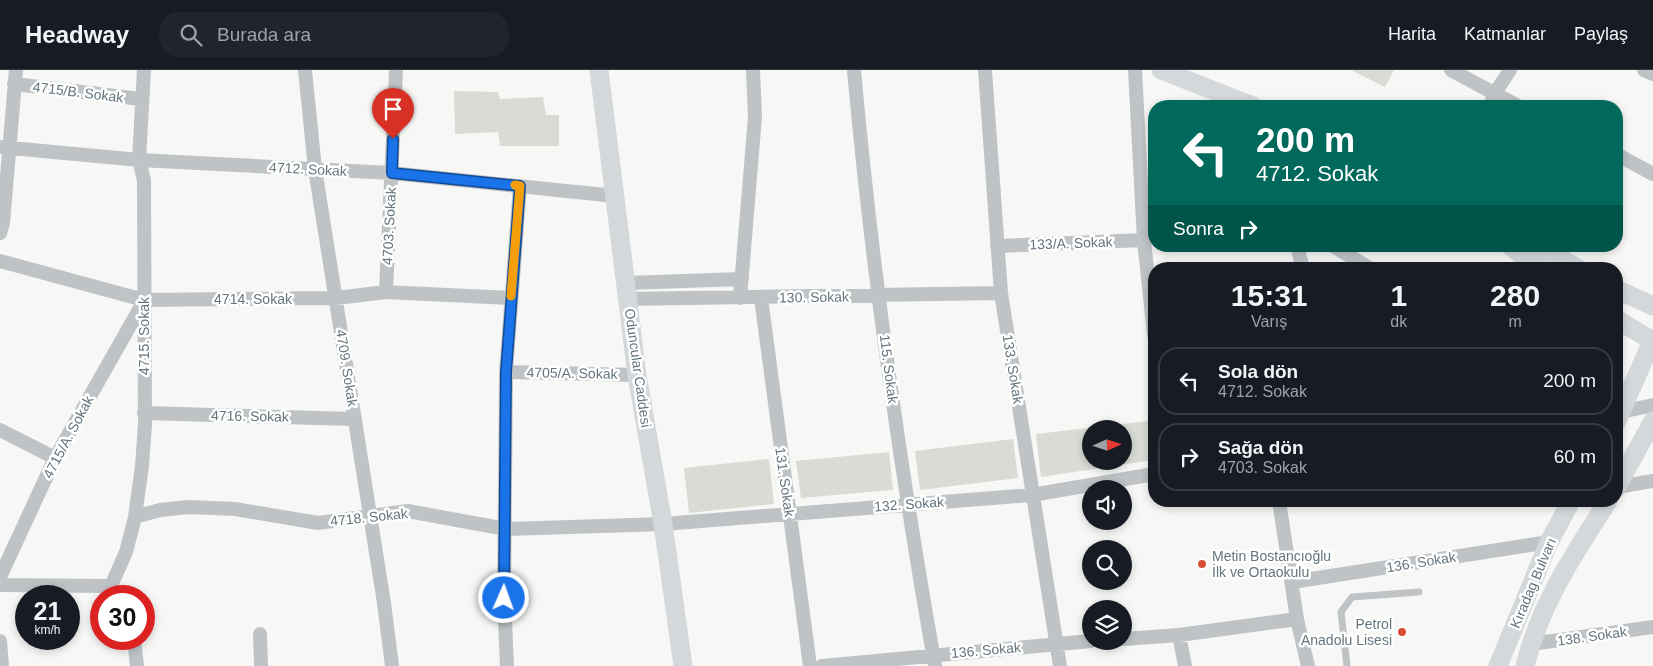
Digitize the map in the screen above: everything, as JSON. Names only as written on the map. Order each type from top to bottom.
[{"type":"main road","name":"Oduncular Caddesi","points":[[599,70],[637,375],[664,524],[683,666]]},
{"type":"main road","points":[[1161,70],[1238,100]]},
{"type":"main road","points":[[1518,252],[1531,262]]},
{"type":"main road","points":[[1548,252],[1566,262]]},
{"type":"main road","points":[[1623,292],[1653,306]]},
{"type":"main road","points":[[1623,323],[1653,340],[1623,403]]},
{"type":"main road","points":[[1623,476],[1653,421]]},
{"type":"main road","name":"Kıradag Bulvarı","points":[[1498,666],[1550,542],[1568,507]]},
{"type":"main road","name":"Kıradag Bulvarı","points":[[1525,666],[1530,644],[1556,583],[1604,507]]},
{"type":"street","name":"4715. Sokak","points":[[115,585],[135,517],[142,466],[144,413],[144,180],[139,160],[144,70]]},
{"type":"street","name":"4709. Sokak","points":[[305,70],[315,169],[392,666]]},
{"type":"street","name":"4703. Sokak","points":[[386,292],[396,70]]},
{"type":"street","points":[[740,298],[755,117],[753,70]]},
{"type":"street","name":"115. Sokak","points":[[854,70],[868,215],[906,504],[934,660]]},
{"type":"street","name":"133. Sokak","points":[[985,70],[1001,293],[1060,666]]},
{"type":"street","points":[[1135,70],[1144,240],[1148,278]]},
{"type":"street","points":[[1451,70],[1492,100],[1510,70]]},
{"type":"street","points":[[1644,70],[1653,74]]},
{"type":"street","name":"4715/B. Sokak","points":[[15,77],[141,99]]},
{"type":"street","points":[[0,232],[4,147],[15,77]]},
{"type":"street","name":"4712. Sokak","points":[[4,147],[139,160],[392,173],[615,196]]},
{"type":"street","points":[[1623,158],[1653,174]]},
{"type":"street","points":[[507,666],[504,598],[506,372],[520,186]]},
{"type":"street","name":"133/A. Sokak","points":[[997,246],[1144,240]]},
{"type":"street","points":[[1343,252],[1359,262]]},
{"type":"street","name":"4714. Sokak","points":[[0,261],[144,300],[336,298],[386,292],[511,298]]},
{"type":"street","points":[[627,291],[742,279]]},
{"type":"street","name":"130. Sokak","points":[[627,291],[740,298],[1001,293]]},
{"type":"street","name":"131. Sokak","points":[[761,298],[810,666]]},
{"type":"street","name":"4715/A. Sokak","points":[[0,577],[55,458],[144,300]]},
{"type":"street","name":"4705/A. Sokak","points":[[506,372],[637,375]]},
{"type":"street","points":[[1623,413],[1653,405]]},
{"type":"street","name":"4716. Sokak","points":[[144,413],[355,419]]},
{"type":"street","points":[[0,430],[55,458]]},
{"type":"street","name":"132. Sokak","points":[[664,524],[1032,494],[1148,475]]},
{"type":"street","points":[[1623,486],[1653,481]]},
{"type":"street","name":"4718. Sokak","points":[[135,517],[160,510],[189,507],[235,509],[318,523],[408,511],[506,529],[664,524]]},
{"type":"street","points":[[1280,507],[1297,619],[1308,666]]},
{"type":"street","name":"136. Sokak","points":[[1292,582],[1550,542]]},
{"type":"street","points":[[0,585],[90,590]]},
{"type":"street","points":[[1132,638],[1179,635],[1297,619]]},
{"type":"street","name":"138. Sokak","points":[[1530,644],[1653,628]]},
{"type":"street","points":[[260,634],[261,666]]},
{"type":"street","points":[[1179,635],[1185,666]]},
{"type":"street","points":[[0,641],[2,666]]},
{"type":"street","name":"136. Sokak","points":[[822,666],[934,660],[1056,643],[1082,642]]},
{"type":"street","points":[[135,650],[137,666]]},
{"type":"lane","points":[[1347,666],[1341,612],[1352,597],[1419,592]]},
{"type":"shaded area","points":[[1351,70],[1394,70],[1385,87]]},
{"type":"shaded area","points":[[454,91],[498,92],[500,99],[543,97],[546,115],[559,115],[559,146],[500,146],[498,132],[455,134]]},
{"type":"shaded area","points":[[1148,421],[1148,461],[1132,463],[1132,423]]},
{"type":"shaded area","points":[[1082,429],[1082,470],[1087,470],[1041,477],[1036,434]]},
{"type":"shaded area","points":[[1013,439],[1018,478],[920,490],[915,451]]},
{"type":"shaded area","points":[[889,452],[893,490],[801,498],[796,461]]},
{"type":"shaded area","points":[[769,459],[774,504],[689,513],[684,468]]},
{"type":"slow traffic","points":[[511,296],[520,186],[515,185]]},
{"type":"place","name":"Metin Bostancıoğlu İlk ve Ortaokulu","points":[[1202,564]]},
{"type":"place","name":"Petrol Anadolu Lisesi","points":[[1402,632]]},
{"type":"route","points":[[393,139],[392,173],[520,186],[506,372],[504,598]]}]
